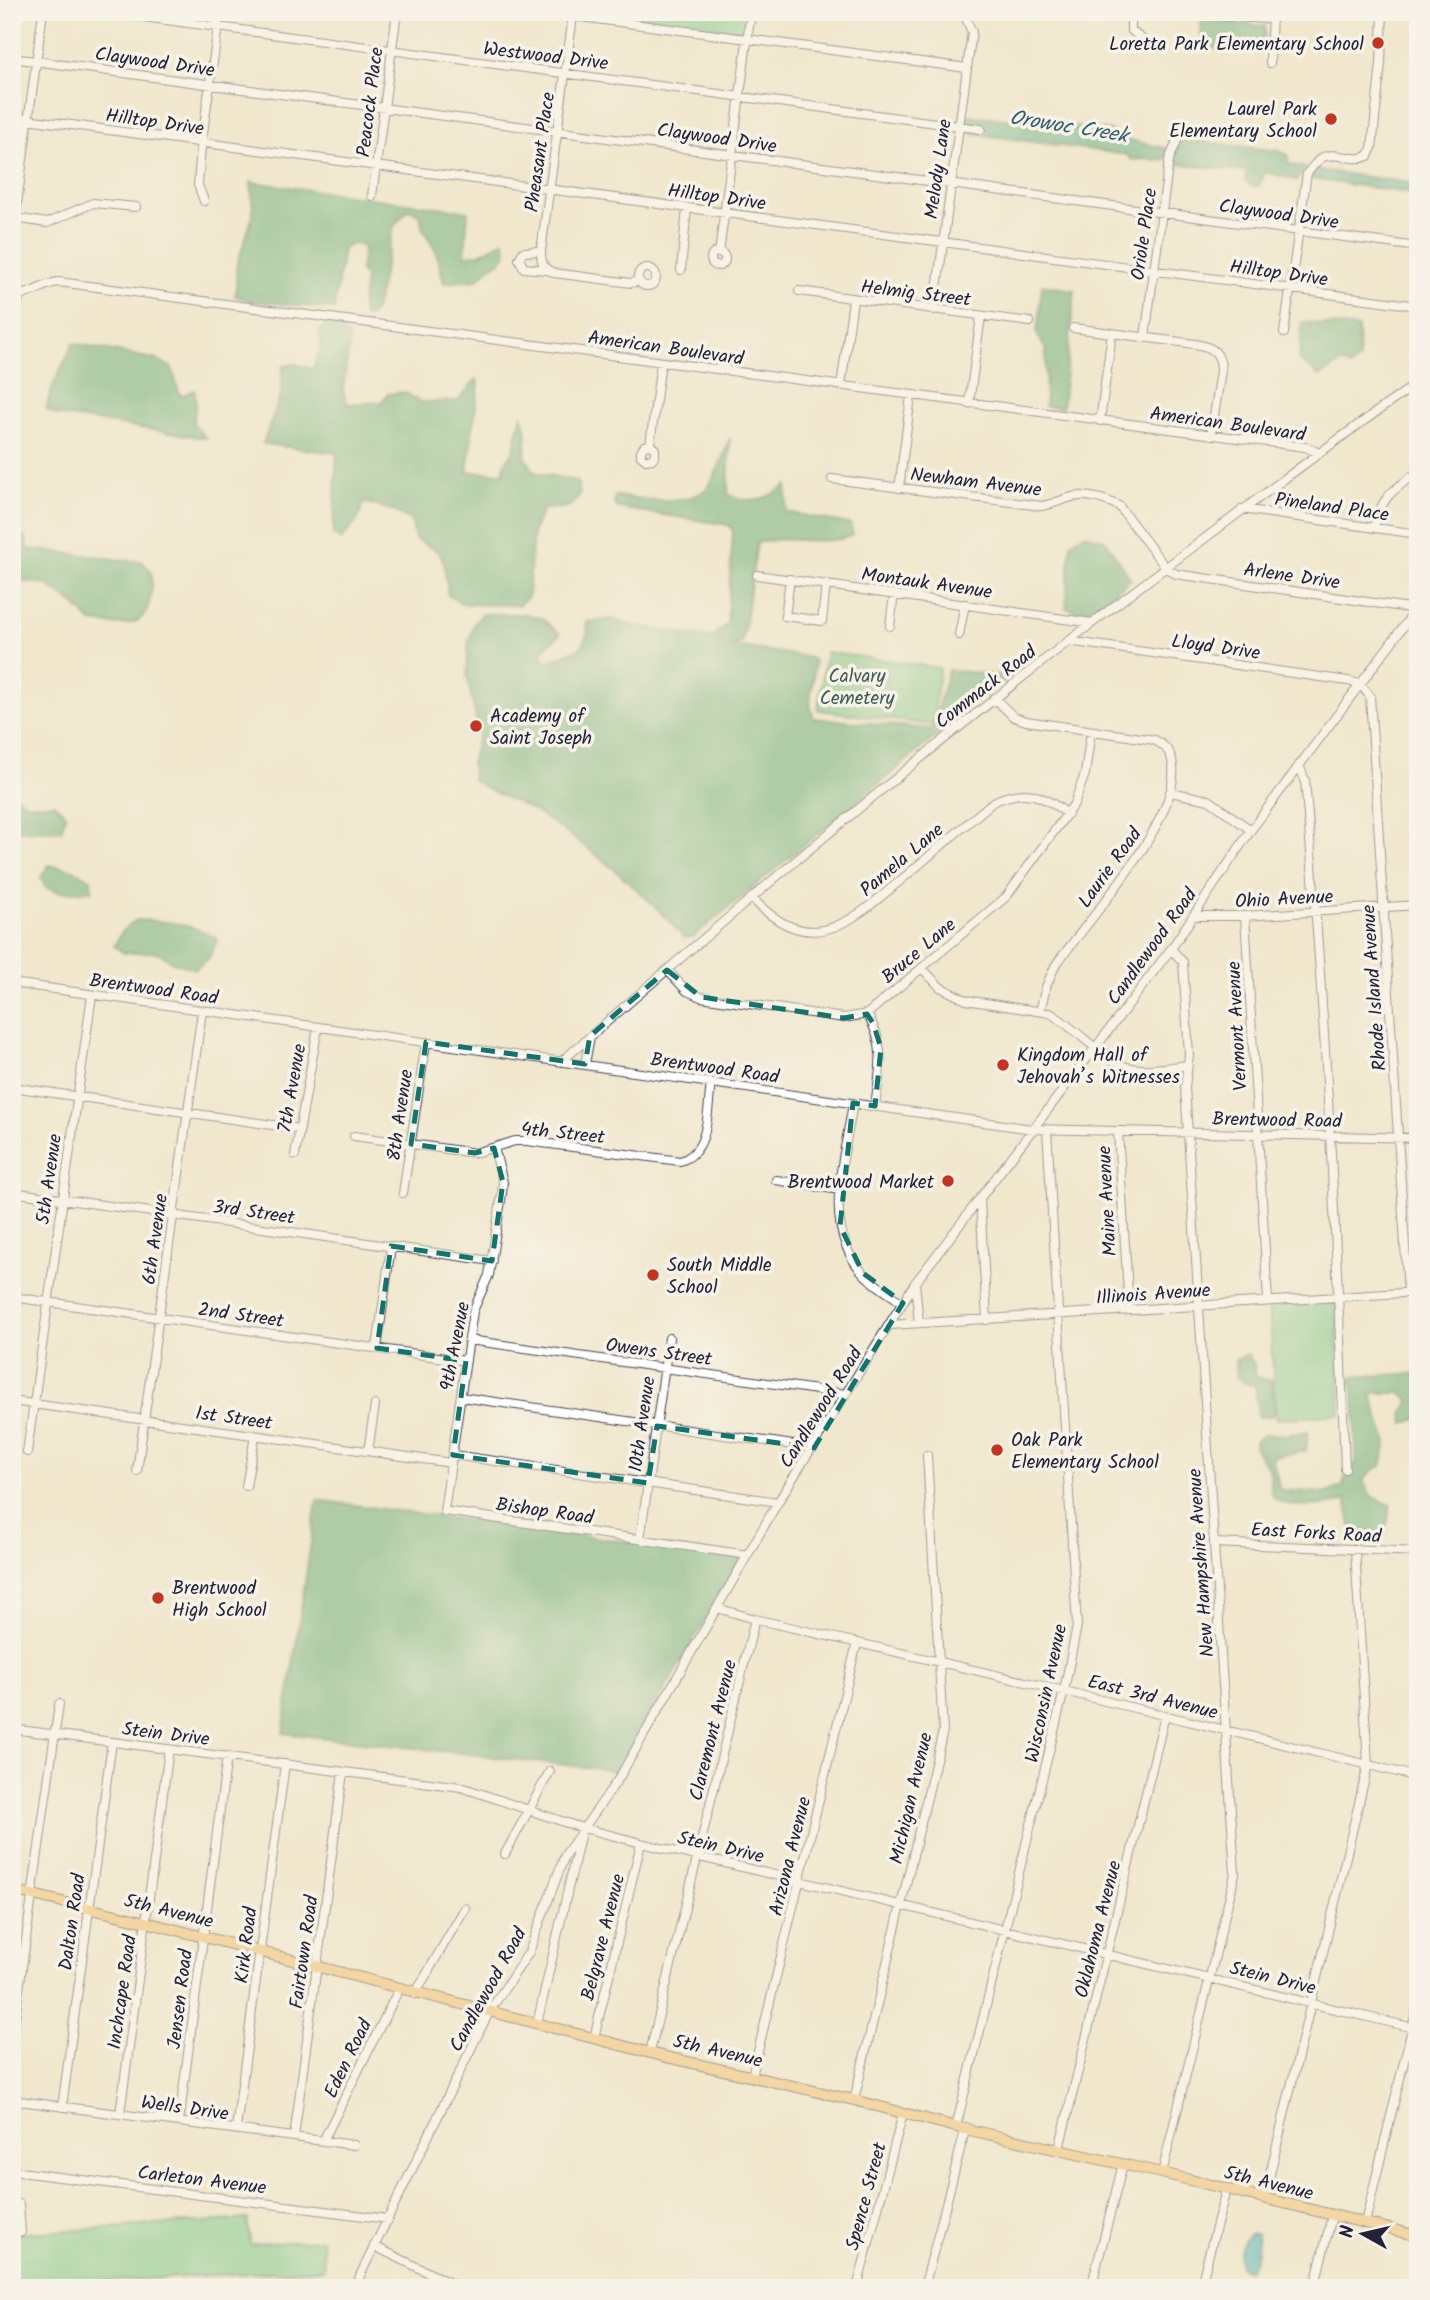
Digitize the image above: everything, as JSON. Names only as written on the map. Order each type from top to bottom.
[{"type":"main road","name":"5th Avenue","points":[[12,1890],[650,2052],[1418,2236]]},
{"type":"street","points":[[43,12],[15,218],[47,223],[93,203],[136,207]]},
{"type":"street","name":"Westwood Drive","points":[[106,12],[981,129]]},
{"type":"street","points":[[204,201],[198,185],[220,12]]},
{"type":"street","name":"Peacock Place","points":[[372,196],[397,12]]},
{"type":"street","points":[[543,12],[967,68]]},
{"type":"street","points":[[719,253],[751,12]]},
{"type":"street","name":"Melody Lane","points":[[934,310],[972,32],[963,12]]},
{"type":"street","points":[[1131,12],[1131,30],[1142,39]]},
{"type":"street","points":[[1215,12],[1230,18],[1272,16],[1270,63]]},
{"type":"street","points":[[1284,333],[1307,173],[1326,156],[1360,160],[1368,156],[1371,148],[1379,84],[1383,12]]},
{"type":"street","name":"Pheasant Place","points":[[541,251],[573,16]]},
{"type":"street","name":"Claywood Drive","points":[[12,58],[1418,247]]},
{"type":"street","name":"Hilltop Drive","points":[[12,117],[1418,306]]},
{"type":"street","name":"Oriole Place","points":[[1145,337],[1169,160],[1179,136]]},
{"type":"street","points":[[681,270],[687,208]]},
{"type":"street","points":[[547,270],[542,263],[541,251],[523,252],[519,259],[524,268],[618,281],[639,281]]},
{"type":"street","name":"American Boulevard","points":[[16,295],[33,292],[50,282],[59,282],[1305,447],[1317,452]]},
{"type":"street","name":"Helmig Street","points":[[799,291],[1030,322]]},
{"type":"street","points":[[12,339],[16,295]]},
{"type":"street","points":[[841,386],[853,300]]},
{"type":"street","points":[[969,404],[981,316]]},
{"type":"street","points":[[1073,328],[1209,346],[1217,352],[1221,361],[1221,372],[1211,435]]},
{"type":"street","points":[[1100,421],[1112,333]]},
{"type":"street","points":[[650,446],[662,362]]},
{"type":"street","name":"Commack Road","points":[[562,1061],[752,898],[994,698],[1317,452],[1418,383]]},
{"type":"street","points":[[899,488],[911,396]]},
{"type":"street","points":[[1374,528],[1377,514],[1386,496],[1418,472]]},
{"type":"street","name":"Newham Avenue","points":[[832,479],[1041,506],[1052,505],[1070,497],[1109,501],[1128,517],[1166,568]]},
{"type":"street","name":"Pineland Place","points":[[1242,509],[1418,534]]},
{"type":"street","name":"Arlene Drive","points":[[1166,568],[1176,574],[1417,608]]},
{"type":"street","name":"Montauk Avenue","points":[[757,575],[1092,622]]},
{"type":"street","points":[[790,579],[785,616],[822,621],[826,584]]},
{"type":"street","points":[[890,626],[894,594]]},
{"type":"street","points":[[959,635],[965,604]]},
{"type":"street","name":"Candlewood Road","points":[[354,2288],[489,2012],[529,1952],[565,1855],[619,1778],[778,1502],[915,1283],[1171,949],[1251,830],[1417,608]]},
{"type":"street","name":"Lloyd Drive","points":[[1068,641],[1360,684]]},
{"type":"street","name":"Rhode Island Avenue","points":[[1360,684],[1370,696],[1408,1293]]},
{"type":"street","name":"Laurie Road","points":[[994,698],[1014,717],[1155,740],[1166,748],[1172,759],[1170,792],[1164,813],[1148,842],[1055,965],[1046,987],[1041,1011]]},
{"type":"street","name":"Bruce Lane","points":[[867,1014],[1006,897],[1068,814],[1085,774],[1091,731]]},
{"type":"street","points":[[1299,765],[1305,780],[1315,911],[1339,1297],[1345,1469]]},
{"type":"street","points":[[1170,792],[1209,800],[1251,830]]},
{"type":"street","name":"Pamela Lane","points":[[752,898],[765,912],[791,927],[806,930],[834,928],[862,913],[993,802],[1018,793],[1030,793],[1041,796],[1068,814]]},
{"type":"street","name":"Ohio Avenue","points":[[1193,916],[1245,916],[1418,905]]},
{"type":"street","name":"Vermont Avenue","points":[[1245,916],[1268,1301]]},
{"type":"street","name":"New Hampshire Avenue","points":[[1162,2173],[1235,1874],[1185,1087],[1188,1065],[1183,962],[1171,949]]},
{"type":"street","points":[[922,968],[940,987],[966,1000],[1041,1011],[1060,1019],[1119,1063],[1129,1067],[1188,1065]]},
{"type":"street","points":[[667,970],[687,991],[701,997],[844,1018],[867,1014],[878,1034],[881,1048],[875,1106]]},
{"type":"street","name":"Brentwood Road","points":[[12,983],[1032,1129],[1418,1138]]},
{"type":"street","name":"5th Avenue","points":[[27,1452],[92,995]]},
{"type":"street","name":"6th Avenue","points":[[137,1471],[202,1011]]},
{"type":"street","name":"7th Avenue","points":[[295,1155],[317,1027]]},
{"type":"street","points":[[585,1064],[590,1036]]},
{"type":"street","name":"8th Avenue","points":[[403,1193],[425,1042]]},
{"type":"street","name":"4th Street","points":[[354,1136],[475,1153],[515,1141],[527,1141],[680,1161],[688,1158],[701,1145],[711,1083]]},
{"type":"street","points":[[12,1087],[300,1129]]},
{"type":"street","points":[[853,1103],[839,1190],[840,1226],[854,1261],[872,1281],[903,1303]]},
{"type":"street","name":"Wisconsin Avenue","points":[[924,2288],[1004,1929],[1064,1691],[1077,1626],[1047,1129]]},
{"type":"street","name":"Maine Avenue","points":[[1118,1131],[1129,1310]]},
{"type":"street","name":"9th Avenue","points":[[444,1511],[473,1311],[489,1275],[503,1182],[494,1148]]},
{"type":"street","points":[[776,1180],[839,1190]]},
{"type":"street","name":"3rd Street","points":[[12,1192],[492,1261]]},
{"type":"street","points":[[980,1199],[987,1320]]},
{"type":"street","points":[[377,1348],[391,1247]]},
{"type":"street","points":[[915,1283],[919,1324]]},
{"type":"street","name":"Illinois Avenue","points":[[890,1325],[1418,1293]]},
{"type":"street","name":"2nd Street","points":[[12,1297],[466,1361]]},
{"type":"street","name":"10th Avenue","points":[[640,1539],[669,1338]]},
{"type":"street","name":"Owens Street","points":[[469,1340],[845,1394]]},
{"type":"street","points":[[461,1397],[814,1448]]},
{"type":"street","name":"1st Street","points":[[12,1401],[368,1451],[648,1483],[778,1502]]},
{"type":"street","points":[[368,1451],[375,1405]]},
{"type":"street","points":[[246,1486],[256,1436]]},
{"type":"street","name":"Michigan Avenue","points":[[854,2100],[943,1731],[927,1455]]},
{"type":"street","name":"Bishop Road","points":[[444,1511],[748,1555]]},
{"type":"street","name":"East Forks Road","points":[[1214,1543],[1418,1552]]},
{"type":"street","points":[[1264,2199],[1368,1765],[1355,1550]]},
{"type":"street","name":"East 3rd Avenue","points":[[717,1608],[1418,1777]]},
{"type":"street","name":"Claremont Avenue","points":[[650,2052],[755,1619]]},
{"type":"street","name":"Arizona Avenue","points":[[752,2076],[858,1643]]},
{"type":"street","points":[[12,2039],[59,1704]]},
{"type":"street","name":"Oklahoma Avenue","points":[[1059,2149],[1165,1716]]},
{"type":"street","name":"Stein Drive","points":[[12,1729],[461,1787],[582,1831],[901,1904],[1415,2028]]},
{"type":"street","name":"Dalton Road","points":[[62,2106],[112,1742]]},
{"type":"street","name":"Inchcape Road","points":[[120,2114],[169,1749]]},
{"type":"street","name":"Jensen Road","points":[[179,2122],[227,1756]]},
{"type":"street","name":"Kirk Road","points":[[236,2129],[285,1764]]},
{"type":"street","points":[[505,1854],[550,1771]]},
{"type":"street","name":"Fairtown Road","points":[[294,2137],[343,1772]]},
{"type":"street","points":[[537,2024],[582,1831]]},
{"type":"street","name":"Belgrave Avenue","points":[[594,2038],[641,1843]]},
{"type":"street","points":[[415,1994],[465,1908]]},
{"type":"street","name":"Eden Road","points":[[323,2141],[399,1989]]},
{"type":"street","points":[[1365,2223],[1415,2028],[1418,2004]]},
{"type":"street","name":"Wells Drive","points":[[12,2100],[354,2145]]},
{"type":"street","name":"Spence Street","points":[[857,2288],[903,2113]]},
{"type":"street","points":[[1091,2288],[1123,2164]]},
{"type":"street","name":"Carleton Avenue","points":[[12,2171],[388,2219]]},
{"type":"street","points":[[1200,2288],[1226,2190]]},
{"type":"street","points":[[16,2204],[21,2232]]},
{"type":"street","points":[[1314,2288],[1332,2216]]},
{"type":"street","points":[[374,2246],[460,2288]]},
{"type":"highlighted area","points":[[667,970],[701,997],[844,1018],[867,1014],[873,1023],[881,1048],[875,1106],[853,1103],[840,1226],[863,1273],[903,1303],[814,1448],[657,1426],[648,1483],[453,1455],[466,1361],[377,1348],[391,1246],[492,1261],[503,1182],[494,1148],[475,1153],[411,1144],[426,1042],[585,1064],[590,1036]]},
{"type":"green space","points":[[590,12],[746,12],[744,32]]},
{"type":"green space","points":[[1201,12],[1206,12],[1218,22],[1265,26],[1264,50],[1201,48]]},
{"type":"green space","points":[[969,115],[1112,131],[1126,139],[1168,149],[1164,161],[1132,160],[1127,155],[962,132],[964,119]]},
{"type":"green space","points":[[1181,139],[1279,151],[1288,155],[1288,164],[1305,168],[1297,180],[1265,172],[1259,186],[1252,186],[1245,181],[1247,171],[1175,164],[1173,160]]},
{"type":"green space","points":[[1319,170],[1418,184],[1418,194],[1311,179]]},
{"type":"green space","points":[[251,182],[468,211],[465,255],[479,254],[504,241],[507,253],[477,280],[444,283],[436,252],[422,227],[420,214],[408,210],[394,226],[375,310],[368,317],[363,316],[365,277],[360,272],[364,246],[353,244],[343,248],[334,309],[251,301],[235,296],[236,268],[253,215]]},
{"type":"green space","points":[[1042,285],[1075,290],[1062,408],[1045,406],[1046,350],[1037,334]]},
{"type":"green space","points":[[329,322],[350,338],[343,390],[347,404],[381,402],[388,394],[404,392],[421,402],[458,401],[476,379],[479,383],[467,472],[504,473],[504,464],[513,452],[522,414],[527,432],[525,456],[534,472],[577,481],[580,494],[572,504],[565,508],[543,509],[533,531],[528,597],[518,605],[463,604],[448,595],[444,563],[439,552],[415,539],[411,520],[392,510],[364,502],[357,521],[341,540],[333,534],[337,453],[263,444],[281,394],[283,366],[295,364],[313,369],[321,347],[319,331]]},
{"type":"green space","points":[[1302,322],[1358,328],[1359,359],[1351,367],[1341,363],[1320,376],[1299,360]]},
{"type":"green space","points":[[73,343],[158,360],[172,368],[180,396],[195,390],[193,423],[206,438],[57,415],[47,410],[53,386]]},
{"type":"green space","points":[[730,438],[728,494],[744,500],[759,499],[787,485],[786,512],[850,524],[853,535],[817,541],[781,540],[757,543],[742,643],[728,645],[808,657],[814,661],[810,704],[814,718],[932,729],[948,670],[1009,676],[693,937],[684,938],[634,887],[579,842],[532,810],[473,780],[471,764],[479,732],[467,676],[468,646],[474,624],[482,614],[525,614],[541,618],[560,634],[540,654],[547,662],[581,648],[588,633],[586,622],[611,619],[711,638],[727,624],[733,532],[729,525],[618,508],[614,504],[615,496],[666,500],[692,497],[702,492],[716,473]]},
{"type":"green space","points":[[12,530],[25,537],[29,549],[142,562],[152,575],[147,610],[136,622],[128,624],[91,622],[76,606],[46,584],[12,580]]},
{"type":"green space","points":[[1085,534],[1105,540],[1131,579],[1089,614],[1066,608],[1071,543]]},
{"type":"green space","name":"Calvary Cemetery","points":[[826,652],[940,668],[932,725],[818,710]]},
{"type":"green space","points":[[12,792],[31,804],[54,803],[66,814],[61,831],[12,831]]},
{"type":"green space","points":[[49,865],[77,871],[91,879],[92,891],[60,892],[45,887],[41,877]]},
{"type":"green space","points":[[136,920],[178,924],[198,929],[218,939],[209,958],[195,969],[171,961],[158,952],[124,953],[114,946],[123,930]]},
{"type":"green space","points":[[1331,1299],[1337,1303],[1341,1414],[1276,1419],[1269,1304]]},
{"type":"green space","points":[[1247,1354],[1254,1365],[1256,1377],[1271,1380],[1275,1409],[1272,1416],[1258,1417],[1255,1385],[1247,1384],[1237,1377],[1235,1360]]},
{"type":"green space","points":[[1418,1373],[1418,1418],[1405,1424],[1403,1413],[1410,1400],[1400,1393],[1371,1393],[1387,1443],[1381,1466],[1363,1481],[1371,1496],[1391,1505],[1384,1537],[1354,1542],[1346,1500],[1330,1504],[1297,1505],[1278,1501],[1273,1496],[1269,1469],[1258,1454],[1255,1441],[1265,1434],[1308,1432],[1306,1451],[1272,1457],[1280,1490],[1326,1493],[1344,1486],[1343,1482],[1356,1462],[1355,1408],[1351,1377]]},
{"type":"green space","points":[[317,1500],[742,1557],[617,1771],[283,1733]]},
{"type":"green space","points":[[248,2219],[250,2244],[322,2240],[324,2269],[12,2287],[12,2234]]},
{"type":"water","points":[[1251,2233],[1257,2233],[1257,2248],[1256,2258],[1249,2270],[1240,2266],[1239,2252]]},
{"type":"waterway","name":"Orowoc Creek","points":[[968,122],[1027,136],[1095,142],[1167,154]]},
{"type":"waterway","name":"Orowoc Creek","points":[[1177,153],[1277,162],[1301,172]]},
{"type":"waterway","name":"Orowoc Creek","points":[[1311,173],[1418,190]]},
{"type":"place","name":"Loretta Park Elementary School","points":[[1378,43]]},
{"type":"place","name":"Laurel Park Elementary School","points":[[1331,119]]},
{"type":"place","name":"Academy of Saint Joseph","points":[[476,726]]},
{"type":"place","name":"Kingdom Hall of Jehovah’s Witnesses","points":[[1003,1065]]},
{"type":"place","name":"Brentwood Market","points":[[948,1181]]},
{"type":"place","name":"South Middle School","points":[[653,1275]]},
{"type":"place","name":"Oak Park Elementary School","points":[[997,1450]]},
{"type":"place","name":"Brentwood High School","points":[[158,1598]]}]
